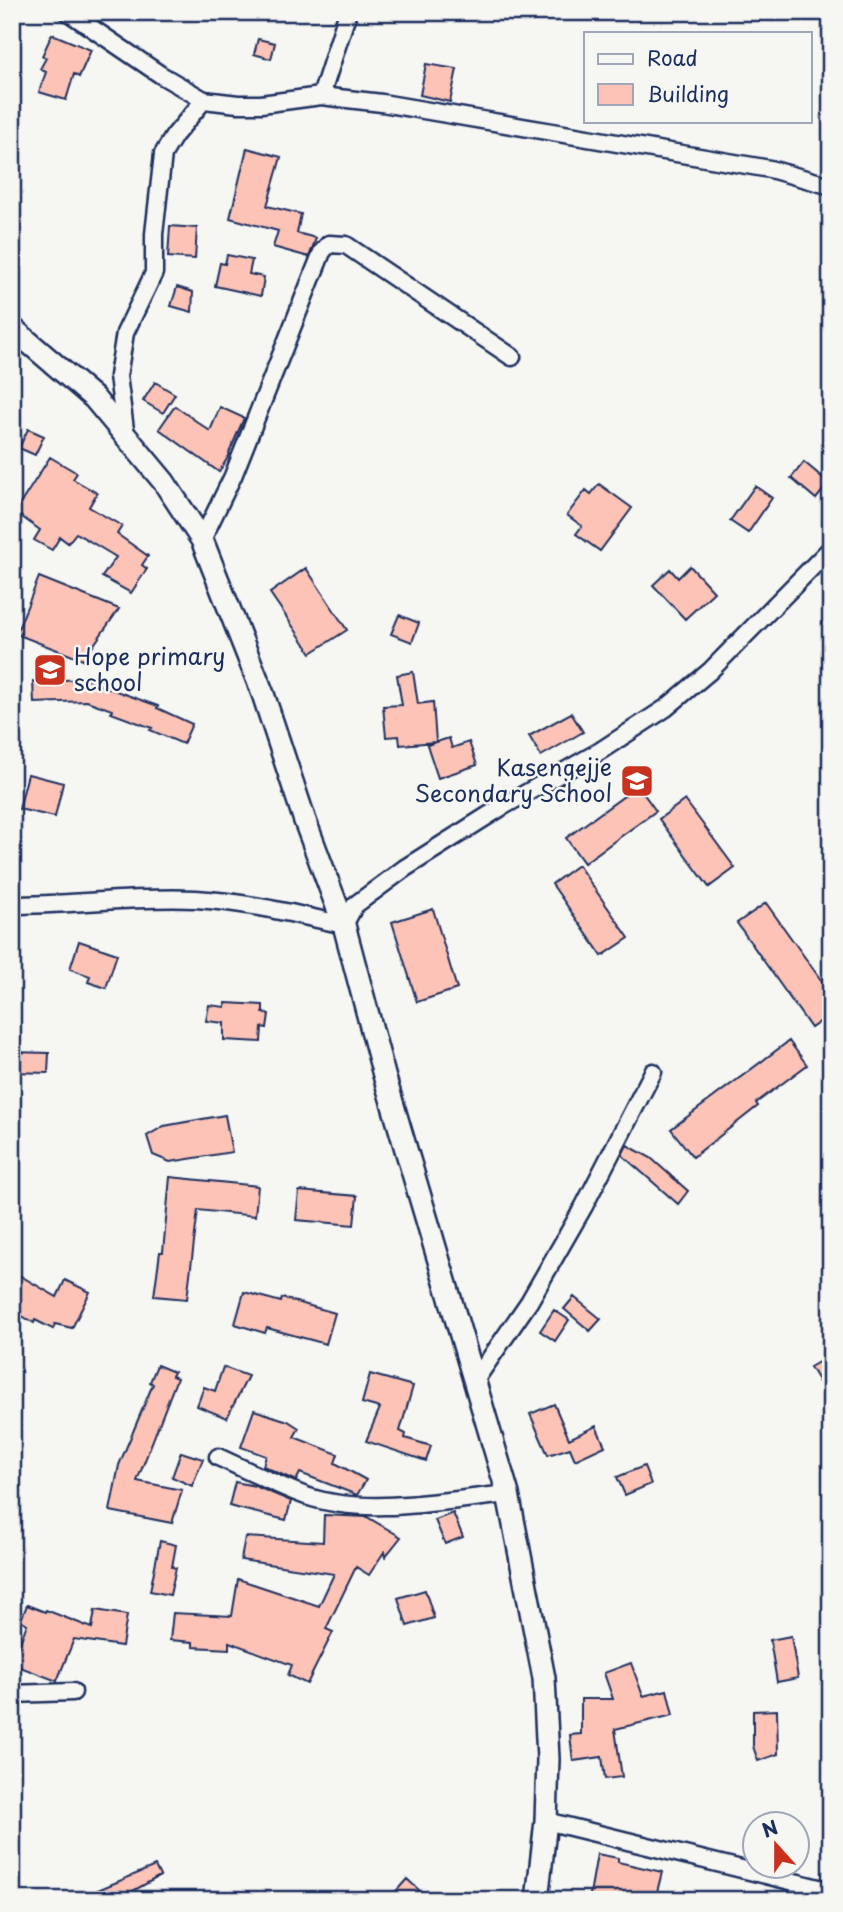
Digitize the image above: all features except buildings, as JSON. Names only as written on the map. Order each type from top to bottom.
[{"type":"street","points":[[68,12],[204,100],[261,104],[321,96],[419,108],[770,169],[831,186]]},
{"type":"street","points":[[321,96],[348,12]]},
{"type":"street","points":[[127,437],[118,376],[125,332],[154,273],[154,234],[163,154],[174,135],[204,100]]},
{"type":"street","points":[[202,540],[233,476],[322,252],[329,244],[346,245],[512,357]]},
{"type":"street","points":[[12,328],[93,398],[164,482],[202,540],[263,694],[305,821],[345,925],[384,1076],[508,1494],[544,1678],[548,1759],[546,1821],[537,1900]]},
{"type":"street","points":[[345,925],[355,905],[405,867],[500,808],[600,751],[666,708],[710,671],[831,548]]},
{"type":"street","points":[[12,905],[195,899],[246,904],[345,925]]},
{"type":"street","points":[[476,1379],[536,1290],[584,1206],[653,1072]]},
{"type":"street","points":[[218,1457],[307,1497],[354,1506],[402,1505],[508,1494]]},
{"type":"street","points":[[12,1694],[73,1692]]},
{"type":"street","points":[[546,1821],[831,1891]]},
{"type":"place","name":"Hope primary school","points":[[50,670]]},
{"type":"place","name":"Kasengejje Secondary School","points":[[637,781]]}]
